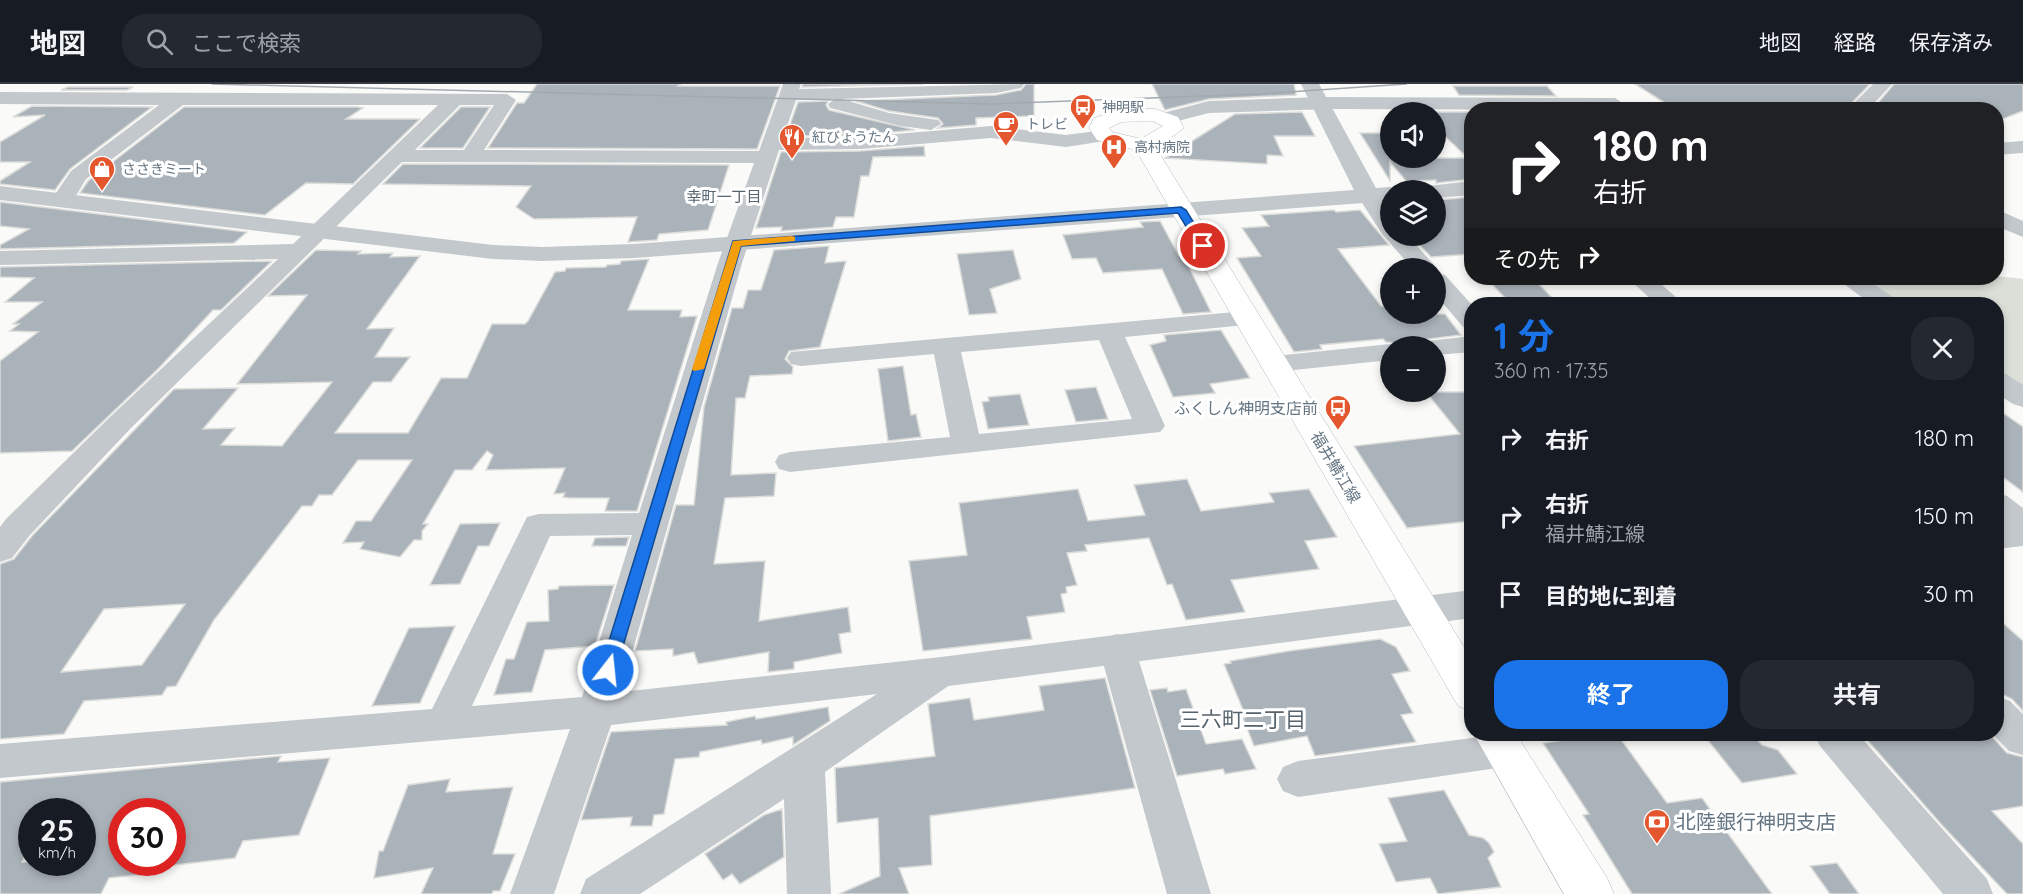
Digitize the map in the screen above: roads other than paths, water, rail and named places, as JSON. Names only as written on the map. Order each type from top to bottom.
[{"type":"main road","points":[[1155,115],[1166,118],[1174,124],[1173,130],[1144,146],[1104,136],[1099,128],[1101,122],[1110,117],[1155,115]]},
{"type":"main road","name":"福井鯖江線","points":[[1144,146],[1464,682]]},
{"type":"main road","points":[[1506,741],[1590,894]]},
{"type":"street","points":[[420,84],[475,84]]},
{"type":"street","points":[[789,94],[996,88],[1015,84]]},
{"type":"street","points":[[0,193],[493,252],[542,254],[634,251],[1379,194],[1310,84]]},
{"type":"street","points":[[1866,102],[1883,84]]},
{"type":"street","points":[[789,94],[859,106],[873,114],[892,119],[1066,141],[1104,136]]},
{"type":"street","points":[[531,894],[597,710],[737,243],[789,94]]},
{"type":"street","points":[[0,98],[507,100],[470,156]]},
{"type":"street","points":[[0,550],[18,527],[120,423],[399,156],[455,99]]},
{"type":"street","points":[[63,199],[78,176],[178,100]]},
{"type":"street","points":[[1166,118],[1209,107],[1464,104]]},
{"type":"street","points":[[399,156],[770,151],[991,132]]},
{"type":"street","points":[[2004,148],[2023,147]]},
{"type":"street","points":[[1446,189],[1464,188]]},
{"type":"street","points":[[2004,220],[2023,230]]},
{"type":"street","points":[[1405,246],[1416,258]]},
{"type":"street","points":[[2,259],[298,251]]},
{"type":"street","points":[[1649,285],[1663,297]]},
{"type":"street","points":[[1858,285],[1876,297]]},
{"type":"street","points":[[1446,291],[1464,312]]},
{"type":"street","points":[[801,358],[859,361],[946,345],[1246,319]]},
{"type":"street","points":[[790,462],[1150,426],[1109,331]]},
{"type":"street","points":[[946,345],[966,444]]},
{"type":"street","points":[[1446,346],[1464,345]]},
{"type":"street","points":[[1275,364],[1380,353]]},
{"type":"street","points":[[2004,385],[2023,398]]},
{"type":"street","points":[[2004,510],[2023,525]]},
{"type":"street","points":[[444,724],[538,525],[651,524]]},
{"type":"street","points":[[2004,536],[2023,534]]},
{"type":"street","points":[[0,761],[597,710],[940,672],[1464,605]]},
{"type":"street","points":[[1117,648],[1189,894]]},
{"type":"street","points":[[602,894],[804,764],[940,672]]},
{"type":"street","points":[[2004,720],[2023,739]]},
{"type":"street","points":[[1298,779],[1489,741]]},
{"type":"street","points":[[1840,741],[1971,894]]},
{"type":"street","points":[[804,764],[809,894]]},
{"type":"tram line","points":[[212,84],[991,104],[1258,94],[1406,84]]},
{"type":"place","name":"神明駅","points":[[1083,130]]},
{"type":"place","name":"トレビ","points":[[1006,147]]},
{"type":"place","name":"紅びょうたん","points":[[792,160]]},
{"type":"place","name":"高村病院","points":[[1114,170]]},
{"type":"place","name":"ささきミート","points":[[102,192]]},
{"type":"place","name":"ふくしん神明支店前","points":[[1338,431]]},
{"type":"place","name":"北陸銀行神明支店","points":[[1657,845]]},
{"type":"district","name":"幸町一丁目","points":[[724,197]]},
{"type":"district","name":"三六町二丁目","points":[[1243,720]]}]
